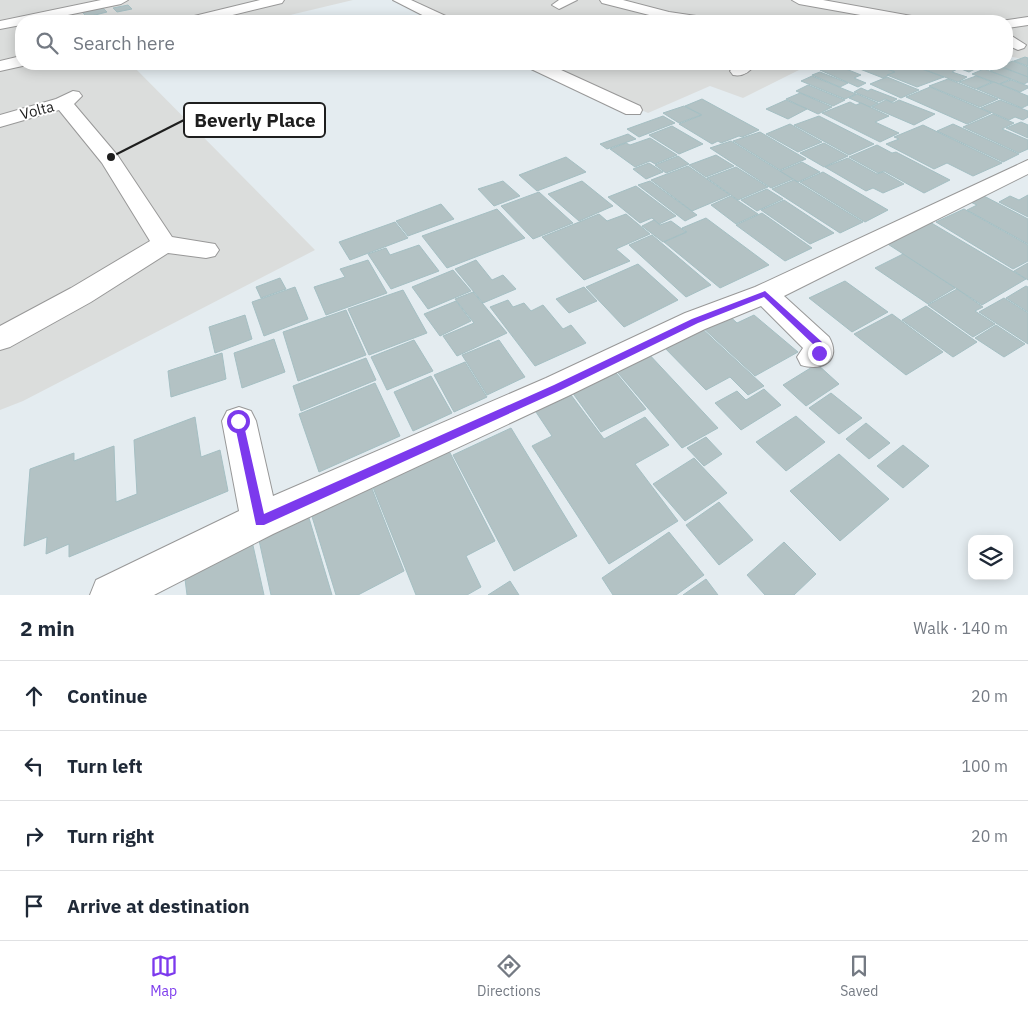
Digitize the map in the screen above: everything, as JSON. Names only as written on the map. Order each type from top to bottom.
[{"type":"street","points":[[44,15],[102,2],[121,0]]},
{"type":"street","points":[[210,15],[246,4],[277,0]]},
{"type":"street","points":[[400,0],[432,15]]},
{"type":"street","points":[[607,0],[653,15]]},
{"type":"street","points":[[799,0],[880,15]]},
{"type":"street","points":[[839,15],[849,10]]},
{"type":"street","points":[[1013,23],[1028,21]]},
{"type":"street","points":[[0,25],[15,22]]},
{"type":"street","points":[[0,66],[15,62]]},
{"type":"street","points":[[548,70],[633,110]]},
{"type":"street","name":"Volta","points":[[0,120],[68,100],[111,160],[164,244]]},
{"type":"street","points":[[114,594],[260,521],[557,387],[695,321],[765,294],[1028,166]]},
{"type":"street","points":[[0,339],[81,295],[164,244],[206,250]]},
{"type":"street","points":[[765,294],[819,345],[819,353],[812,357]]},
{"type":"street","points":[[238,421],[260,521]]},
{"type":"shaded area","points":[[0,0],[353,0],[290,15],[15,15],[15,70],[137,70],[315,250],[23,401],[0,410]]},
{"type":"shaded area","points":[[399,0],[1028,0],[1028,60],[1013,57],[1013,15],[433,15]]},
{"type":"shaded area","points":[[552,70],[799,70],[743,98],[710,86],[648,113]]},
{"type":"building","points":[[128,5],[132,9],[117,12],[113,8]]},
{"type":"building","points":[[102,7],[107,12],[85,15],[82,12]]},
{"type":"building","points":[[1025,57],[1028,58],[1028,66],[1014,61]]},
{"type":"building","points":[[1013,61],[1028,67],[1028,77],[1010,70],[1013,70]]},
{"type":"building","points":[[820,70],[848,70],[861,75],[854,78],[866,83],[858,87]]},
{"type":"building","points":[[862,70],[889,70],[895,72],[883,78]]},
{"type":"building","points":[[891,70],[925,70],[944,77],[917,87],[887,75],[895,72]]},
{"type":"building","points":[[926,70],[956,70],[952,72],[967,77],[958,82]]},
{"type":"building","points":[[987,70],[1011,79],[999,84],[972,74]]},
{"type":"building","points":[[1009,70],[1028,77],[1028,82],[1024,84],[990,71]]},
{"type":"building","points":[[820,72],[848,83],[840,87],[812,75]]},
{"type":"building","points":[[812,76],[856,94],[845,99],[801,81]]},
{"type":"building","points":[[976,76],[992,82],[976,89],[959,82]]},
{"type":"building","points":[[887,77],[919,90],[901,98],[870,84]]},
{"type":"building","points":[[948,79],[998,99],[980,107],[929,86]]},
{"type":"building","points":[[1011,80],[1028,86],[1028,88],[1020,92],[1000,84]]},
{"type":"building","points":[[994,82],[1028,96],[1028,105],[1022,108],[977,89]]},
{"type":"building","points":[[808,85],[845,100],[833,106],[796,91]]},
{"type":"building","points":[[930,87],[991,113],[967,124],[906,97]]},
{"type":"building","points":[[861,88],[868,91],[871,89],[897,99],[892,102],[885,99],[879,102],[854,92]]},
{"type":"building","points":[[800,93],[832,107],[818,114],[786,99]]},
{"type":"building","points":[[857,94],[878,103],[870,107],[849,98]]},
{"type":"building","points":[[702,99],[759,130],[742,137],[739,136],[721,143],[718,141],[712,144],[679,124],[702,115],[685,106]]},
{"type":"building","points":[[786,100],[807,109],[788,119],[766,109]]},
{"type":"building","points":[[886,100],[893,103],[899,100],[935,114],[914,125],[872,107]]},
{"type":"building","points":[[1000,100],[1028,111],[1028,117],[1023,120],[1015,117],[1009,120],[981,108]]},
{"type":"building","points":[[850,102],[856,105],[861,103],[889,116],[875,122],[899,133],[880,142],[822,113]]},
{"type":"building","points":[[684,106],[701,115],[679,123],[663,113]]},
{"type":"building","points":[[993,114],[1014,123],[1002,129],[1028,140],[1028,149],[1019,153],[963,127]]},
{"type":"building","points":[[663,116],[675,123],[639,137],[627,129]]},
{"type":"building","points":[[819,116],[874,144],[849,155],[794,125]]},
{"type":"building","points":[[1021,122],[1028,125],[1028,138],[1006,128]]},
{"type":"building","points":[[790,124],[822,142],[798,152],[766,134]]},
{"type":"building","points":[[953,124],[1019,154],[1003,162],[937,131]]},
{"type":"building","points":[[923,125],[1002,163],[973,176],[947,163],[934,169],[886,144],[899,139],[894,137]]},
{"type":"building","points":[[672,126],[703,144],[679,154],[649,135]]},
{"type":"building","points":[[760,132],[806,159],[780,170],[733,141]]},
{"type":"building","points":[[628,134],[636,139],[607,149],[600,144]]},
{"type":"building","points":[[650,138],[677,155],[655,164],[650,161],[635,167],[610,149],[626,143],[630,145]]},
{"type":"building","points":[[731,141],[793,179],[771,188],[710,148]]},
{"type":"building","points":[[824,143],[848,156],[824,167],[800,153]]},
{"type":"building","points":[[877,145],[892,153],[896,152],[950,180],[924,193],[884,171],[878,173],[849,157]]},
{"type":"building","points":[[716,155],[734,166],[706,177],[689,165]]},
{"type":"building","points":[[678,156],[689,164],[666,173],[655,165]]},
{"type":"building","points":[[566,157],[586,172],[537,191],[519,175]]},
{"type":"building","points":[[848,158],[877,174],[883,172],[904,184],[883,193],[873,188],[866,191],[825,167]]},
{"type":"building","points":[[802,162],[820,172],[798,182],[780,171]]},
{"type":"building","points":[[649,163],[663,172],[646,179],[633,169]]},
{"type":"building","points":[[688,166],[730,195],[692,211],[651,180]]},
{"type":"building","points":[[736,167],[768,187],[738,200],[707,178]]},
{"type":"building","points":[[823,172],[888,210],[865,222],[800,182]]},
{"type":"building","points":[[794,180],[863,222],[840,233],[772,189]]},
{"type":"building","points":[[503,181],[520,196],[494,206],[478,189]]},
{"type":"building","points":[[582,181],[613,206],[579,221],[548,194]]},
{"type":"building","points":[[650,181],[697,215],[685,221],[638,185]]},
{"type":"building","points":[[636,186],[676,216],[659,224],[652,218],[640,223],[608,197]]},
{"type":"building","points":[[767,189],[783,199],[757,211],[741,200]]},
{"type":"building","points":[[539,192],[573,223],[533,239],[501,206]]},
{"type":"building","points":[[980,194],[1028,219],[1028,244],[967,210],[977,205],[966,200]]},
{"type":"building","points":[[1028,195],[1028,217],[999,202],[1010,196],[1019,200]]},
{"type":"building","points":[[731,196],[758,214],[736,224],[711,205]]},
{"type":"building","points":[[784,200],[834,233],[810,244],[761,210]]},
{"type":"building","points":[[441,204],[454,219],[408,236],[396,221]]},
{"type":"building","points":[[497,209],[525,238],[447,268],[422,236]]},
{"type":"building","points":[[964,209],[1028,245],[1028,261],[1013,269],[936,222]]},
{"type":"building","points":[[762,213],[812,248],[785,261],[736,225]]},
{"type":"building","points":[[599,214],[607,221],[626,214],[650,234],[616,249],[630,261],[584,280],[542,237]]},
{"type":"building","points":[[706,218],[769,265],[720,288],[664,242],[687,232],[682,228]]},
{"type":"building","points":[[923,218],[1026,279],[982,305],[880,239]]},
{"type":"building","points":[[654,220],[660,225],[671,221],[686,232],[663,242],[642,226]]},
{"type":"building","points":[[395,222],[408,238],[350,260],[339,242]]},
{"type":"building","points":[[652,235],[711,285],[686,297],[629,245]]},
{"type":"building","points":[[419,245],[439,271],[391,289],[368,254],[386,248],[390,255]]},
{"type":"building","points":[[903,254],[955,288],[928,304],[875,268]]},
{"type":"building","points":[[368,260],[387,293],[326,315],[314,287],[345,277],[340,269]]},
{"type":"building","points":[[476,260],[492,280],[503,275],[516,289],[483,303],[455,269]]},
{"type":"building","points":[[1028,263],[1028,280],[1014,271]]},
{"type":"building","points":[[638,264],[678,300],[624,327],[586,287]]},
{"type":"building","points":[[453,270],[471,291],[428,309],[412,287]]},
{"type":"building","points":[[280,278],[286,289],[261,298],[256,287]]},
{"type":"building","points":[[845,281],[888,312],[852,332],[809,298]]},
{"type":"building","points":[[1026,286],[1028,287],[1028,312],[1006,298]]},
{"type":"building","points":[[295,287],[308,319],[264,336],[252,302]]},
{"type":"building","points":[[584,287],[597,301],[569,313],[556,299]]},
{"type":"building","points":[[957,289],[983,307],[975,311],[995,324],[973,337],[928,305]]},
{"type":"building","points":[[403,290],[427,333],[369,355],[348,309]]},
{"type":"building","points":[[473,292],[507,333],[457,356],[443,336],[474,323],[455,299]]},
{"type":"building","points":[[1004,298],[1028,313],[1028,344],[979,312]]},
{"type":"building","points":[[508,300],[513,307],[524,303],[531,311],[543,305],[563,329],[571,325],[586,343],[535,366],[490,307]]},
{"type":"building","points":[[456,301],[471,321],[440,336],[424,314]]},
{"type":"building","points":[[926,306],[977,342],[953,357],[902,320]]},
{"type":"building","points":[[346,310],[366,355],[298,381],[283,332]]},
{"type":"building","points":[[726,313],[737,323],[754,315],[798,352],[755,376],[701,326]]},
{"type":"building","points":[[892,314],[943,352],[906,375],[854,334]]},
{"type":"building","points":[[245,315],[252,339],[215,353],[209,327]]},
{"type":"building","points":[[996,325],[1025,344],[1004,357],[975,338]]},
{"type":"building","points":[[699,326],[764,386],[748,395],[730,377],[706,390],[662,345]]},
{"type":"building","points":[[274,339],[285,372],[242,388],[234,353]]},
{"type":"building","points":[[414,340],[433,371],[387,390],[371,357]]},
{"type":"building","points":[[499,340],[525,377],[487,395],[462,355]]},
{"type":"building","points":[[646,351],[718,428],[682,448],[613,367]]},
{"type":"building","points":[[222,353],[226,379],[171,397],[168,371]]},
{"type":"building","points":[[366,358],[376,380],[301,411],[293,386]]},
{"type":"building","points":[[465,362],[487,397],[454,412],[434,375]]},
{"type":"building","points":[[817,364],[839,384],[806,406],[783,385]]},
{"type":"building","points":[[612,368],[646,409],[601,432],[569,388]]},
{"type":"building","points":[[431,376],[452,413],[413,431],[394,392]]},
{"type":"building","points":[[375,383],[400,436],[319,472],[299,414]]},
{"type":"building","points":[[764,389],[781,405],[741,430],[715,403],[737,391],[746,400]]},
{"type":"building","points":[[831,393],[862,418],[839,434],[809,408]]},
{"type":"building","points":[[571,395],[604,439],[645,417],[669,445],[635,464],[678,521],[609,564],[532,446],[552,436],[532,406],[550,397],[555,403]]},
{"type":"building","points":[[796,416],[825,442],[786,471],[756,442]]},
{"type":"building","points":[[195,417],[201,457],[220,450],[228,491],[69,557],[69,544],[46,554],[47,537],[24,546],[30,469],[74,453],[74,461],[114,446],[116,502],[137,494],[134,440]]},
{"type":"building","points":[[866,423],[890,443],[869,459],[846,439]]},
{"type":"building","points":[[511,428],[577,536],[514,571],[453,455]]},
{"type":"building","points":[[706,437],[722,454],[704,466],[687,448]]},
{"type":"building","points":[[446,445],[495,541],[466,556],[481,587],[467,595],[416,595],[370,480]]},
{"type":"building","points":[[903,445],[929,466],[903,488],[877,466]]},
{"type":"building","points":[[839,454],[889,499],[840,541],[790,491]]},
{"type":"building","points":[[694,458],[727,493],[685,521],[653,484]]},
{"type":"building","points":[[369,481],[404,571],[358,595],[336,595],[310,510]]},
{"type":"building","points":[[719,502],[753,540],[719,565],[686,525]]},
{"type":"building","points":[[306,508],[332,595],[271,595],[257,531]]},
{"type":"building","points":[[250,532],[264,595],[187,595],[183,563]]},
{"type":"building","points":[[669,532],[704,575],[676,595],[613,595],[602,578]]},
{"type":"building","points":[[784,542],[816,574],[794,595],[765,595],[747,575]]},
{"type":"building","points":[[706,579],[718,595],[683,595]]},
{"type":"building","points":[[510,581],[519,595],[488,595]]},
{"type":"place","name":"Beverly Place","points":[[111,157]]},
{"type":"route","points":[[238,421],[260,521],[557,387],[695,321],[765,294],[819,345],[819,353]]}]
